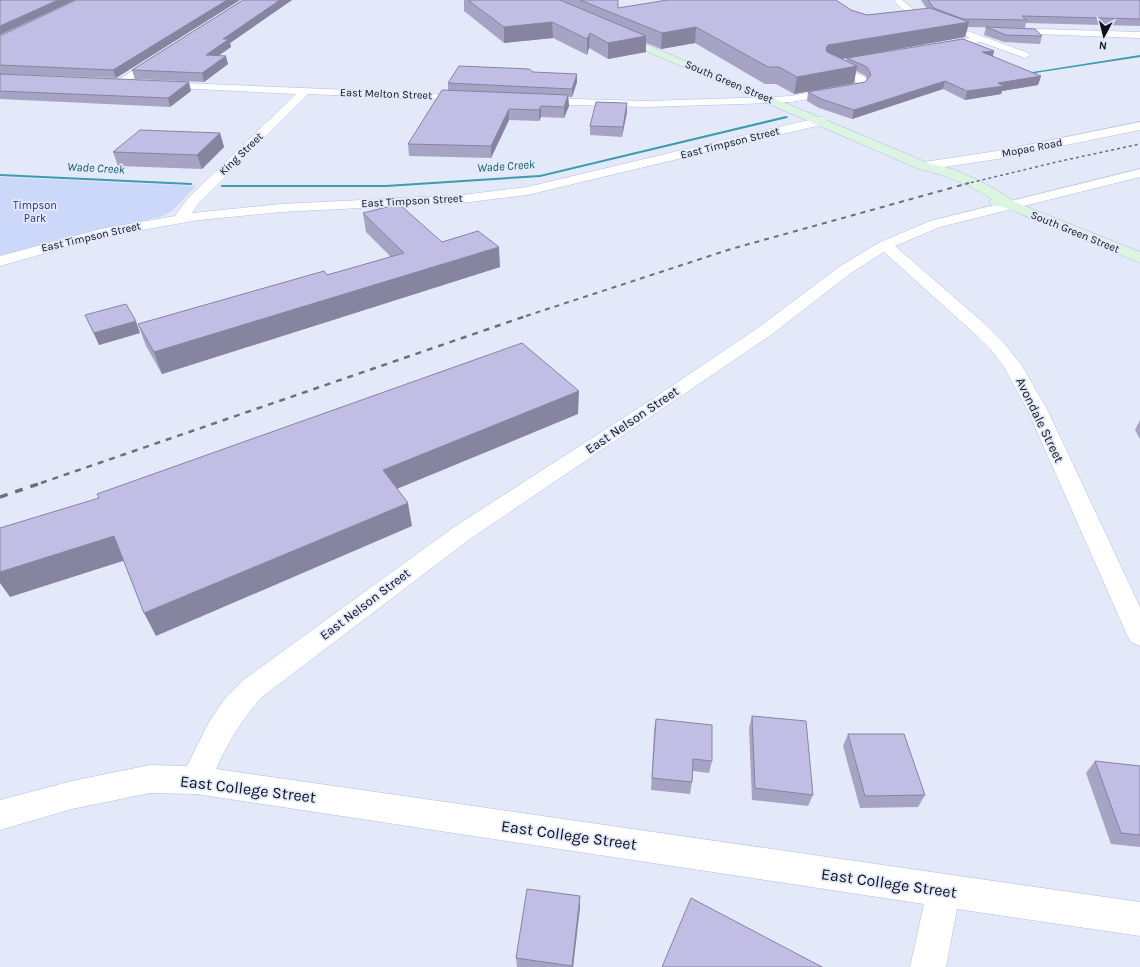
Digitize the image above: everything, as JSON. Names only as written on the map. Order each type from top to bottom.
[{"type":"street","points":[[898,0],[912,12],[1025,55]]},
{"type":"street","points":[[953,28],[1140,35]]},
{"type":"street","name":"South Green Street","points":[[608,31],[924,166],[932,175],[976,196],[1010,205],[1140,258]]},
{"type":"street","points":[[928,48],[981,39]]},
{"type":"street","points":[[134,84],[114,83],[164,54]]},
{"type":"street","points":[[527,101],[646,104],[791,99],[862,85],[863,82],[861,79],[829,65],[844,62]]},
{"type":"street","name":"East Melton Street","points":[[149,84],[480,98]]},
{"type":"street","name":"King Street","points":[[180,219],[193,201],[305,91]]},
{"type":"street","name":"East Timpson Street","points":[[0,261],[83,237],[180,219],[260,210],[462,199],[527,191],[574,182],[726,143],[821,121]]},
{"type":"street","name":"Mopac Road","points":[[924,166],[996,155],[1140,126]]},
{"type":"street","name":"East Nelson Street","points":[[196,780],[219,731],[234,709],[252,689],[462,533],[667,398],[765,331],[845,270],[885,245],[920,229],[1140,173]]},
{"type":"street","name":"Avondale Street","points":[[885,245],[980,329],[998,347],[1013,366],[1038,411],[1140,635]]},
{"type":"street","name":"East College Street","points":[[0,815],[72,795],[150,780],[196,780],[1140,919]]},
{"type":"street","points":[[928,967],[943,891]]},
{"type":"green space","name":"Timpson Park","points":[[0,177],[196,186],[172,211],[160,217],[67,237],[0,256]]},
{"type":"building","points":[[0,0],[58,0],[0,26]]},
{"type":"building","points":[[76,0],[227,0],[113,70],[0,65],[0,36]]},
{"type":"building","points":[[243,0],[280,0],[223,39],[229,39],[206,55],[226,56],[202,73],[132,70]]},
{"type":"building","points":[[468,0],[560,0],[646,36],[608,43],[590,33],[587,39],[552,22],[504,27]]},
{"type":"building","points":[[580,0],[618,0],[618,8],[667,0],[836,0],[851,10],[867,15],[930,8],[969,22],[828,45],[826,48],[827,52],[857,66],[797,77],[779,67],[768,67],[696,27],[662,33]]},
{"type":"building","points":[[928,0],[1140,0],[1140,19],[1022,16],[1027,20],[963,19],[934,8]]},
{"type":"building","points":[[986,27],[1035,29],[1042,36],[1006,35]]},
{"type":"building","points":[[963,39],[994,51],[982,52],[1041,76],[998,83],[1004,86],[967,91],[945,81],[854,110],[821,99],[808,92],[865,82],[871,75],[867,67],[847,58]]},
{"type":"building","points":[[459,66],[529,69],[533,72],[577,74],[572,89],[448,83]]},
{"type":"building","points":[[0,74],[189,82],[168,98],[0,91]]},
{"type":"building","points":[[442,90],[568,95],[564,107],[541,106],[539,110],[509,109],[491,146],[408,144]]},
{"type":"building","points":[[596,102],[627,103],[623,127],[590,126]]},
{"type":"building","points":[[140,130],[220,133],[197,155],[113,152]]},
{"type":"building","points":[[399,204],[442,242],[478,231],[499,247],[154,352],[138,324],[324,271],[327,275],[404,253],[363,213]]},
{"type":"building","points":[[126,304],[136,321],[94,333],[85,315]]},
{"type":"building","points":[[522,343],[579,391],[383,470],[408,503],[144,613],[114,536],[0,572],[0,528],[99,498],[97,494]]},
{"type":"building","points":[[752,716],[806,721],[813,795],[755,788]]},
{"type":"building","points":[[656,719],[712,725],[712,761],[693,759],[692,782],[652,778]]},
{"type":"building","points":[[848,734],[904,734],[925,795],[865,796]]},
{"type":"building","points":[[1095,761],[1140,766],[1140,835],[1121,833]]},
{"type":"building","points":[[527,889],[580,896],[572,966],[516,958]]},
{"type":"building","points":[[691,898],[822,967],[662,967]]},
{"type":"waterway","name":"Wade Creek","points":[[1022,74],[1140,56]]},
{"type":"waterway","name":"Wade Creek","points":[[222,186],[386,186],[540,176],[786,117]]},
{"type":"waterway","name":"Wade Creek","points":[[0,175],[191,184]]},
{"type":"railway","points":[[968,183],[1140,144]]},
{"type":"railway","points":[[528,315],[731,249],[968,183]]},
{"type":"railway","points":[[41,483],[528,315]]},
{"type":"railway","points":[[0,497],[44,482]]}]
